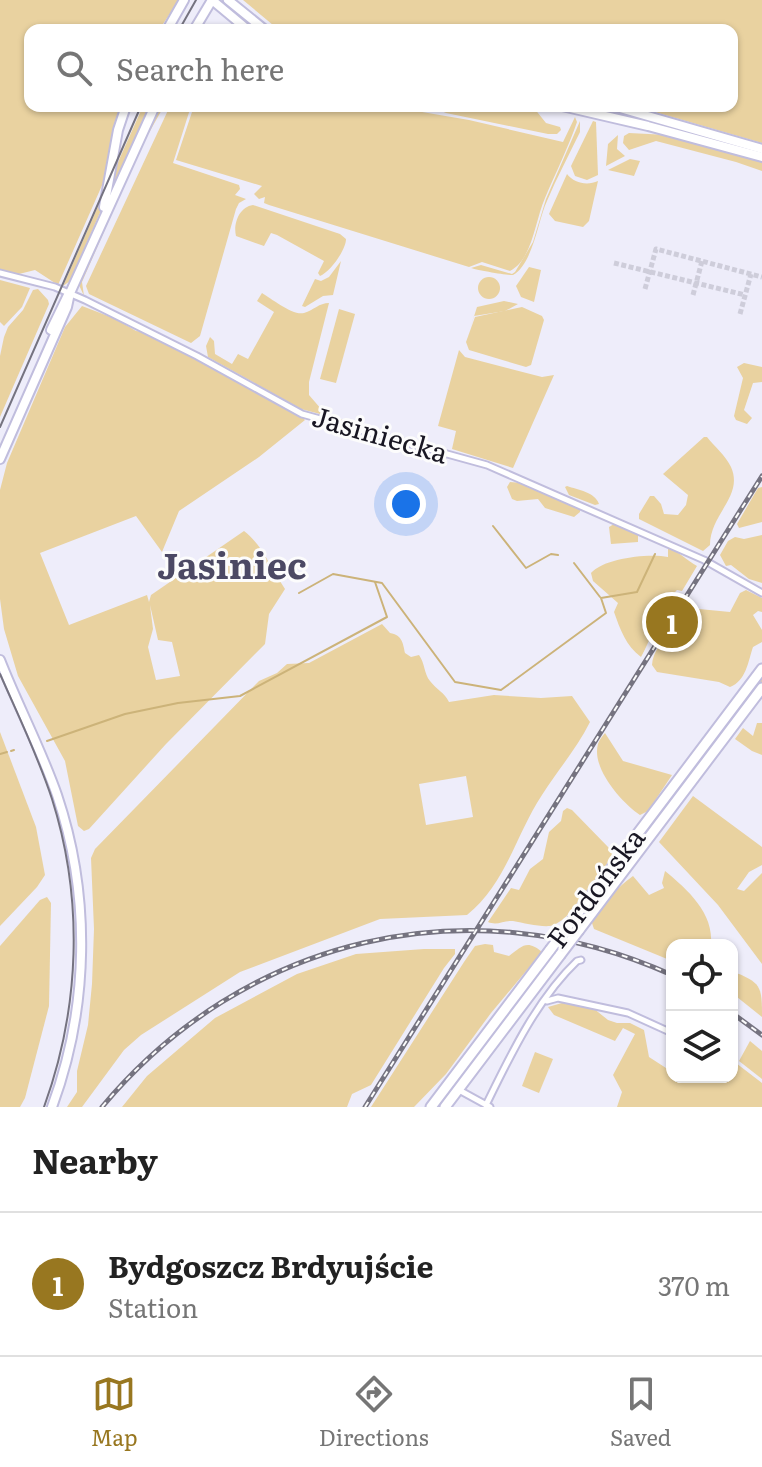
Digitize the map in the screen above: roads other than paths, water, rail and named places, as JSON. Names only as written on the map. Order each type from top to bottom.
[{"type":"main road","name":"Fordońska","points":[[431,1107],[762,669]]},
{"type":"main road","name":"Fordońska","points":[[445,1107],[762,688]]},
{"type":"street","points":[[170,24],[184,0]]},
{"type":"street","points":[[198,24],[212,0],[241,24]]},
{"type":"street","points":[[228,0],[258,24]]},
{"type":"street","points":[[89,253],[107,198],[124,112]]},
{"type":"street","points":[[0,459],[70,293],[152,112]]},
{"type":"street","points":[[588,112],[762,157]]},
{"type":"street","points":[[634,112],[762,149]]},
{"type":"street","name":"Jasiniecka","points":[[0,273],[70,293],[197,356],[295,411],[487,465],[704,560],[762,593]]},
{"type":"street","points":[[0,660],[57,796],[78,887],[81,937],[78,996],[69,1050],[52,1107]]},
{"type":"street","points":[[449,1083],[488,1106],[504,1067],[558,979],[581,960]]},
{"type":"street","points":[[543,1004],[558,998],[628,1013],[666,1030]]},
{"type":"waterway","points":[[493,526],[526,568],[551,554],[558,555]]},
{"type":"waterway","points":[[299,593],[333,574],[382,583],[455,682],[501,690],[606,613],[601,598],[637,592],[655,554]]},
{"type":"waterway","points":[[574,563],[600,597]]},
{"type":"waterway","points":[[47,741],[125,714],[178,703],[240,696],[387,617],[375,582]]},
{"type":"waterway","points":[[0,754],[7,752]]},
{"type":"tunnel","points":[[645,289],[656,249],[762,277]]},
{"type":"tunnel","points":[[693,295],[702,261]]},
{"type":"tunnel","points":[[614,263],[745,295]]},
{"type":"tunnel","points":[[740,314],[751,274]]},
{"type":"tram line","points":[[182,24],[196,0]]},
{"type":"tram line","points":[[0,427],[138,112]]},
{"type":"tram line","points":[[0,674],[52,799],[62,837],[73,915],[71,993],[65,1031],[44,1107]]},
{"type":"railway","points":[[365,1107],[762,476]]},
{"type":"railway","points":[[102,1107],[159,1049],[222,1002],[291,966],[364,943],[440,932],[517,933],[595,947],[666,973]]},
{"type":"railway","points":[[738,1017],[762,1035]]},
{"type":"place","name":"Bydgoszcz Brdyujście","points":[[672,622]]},
{"type":"district","name":"Jasiniec","points":[[232,566]]}]
